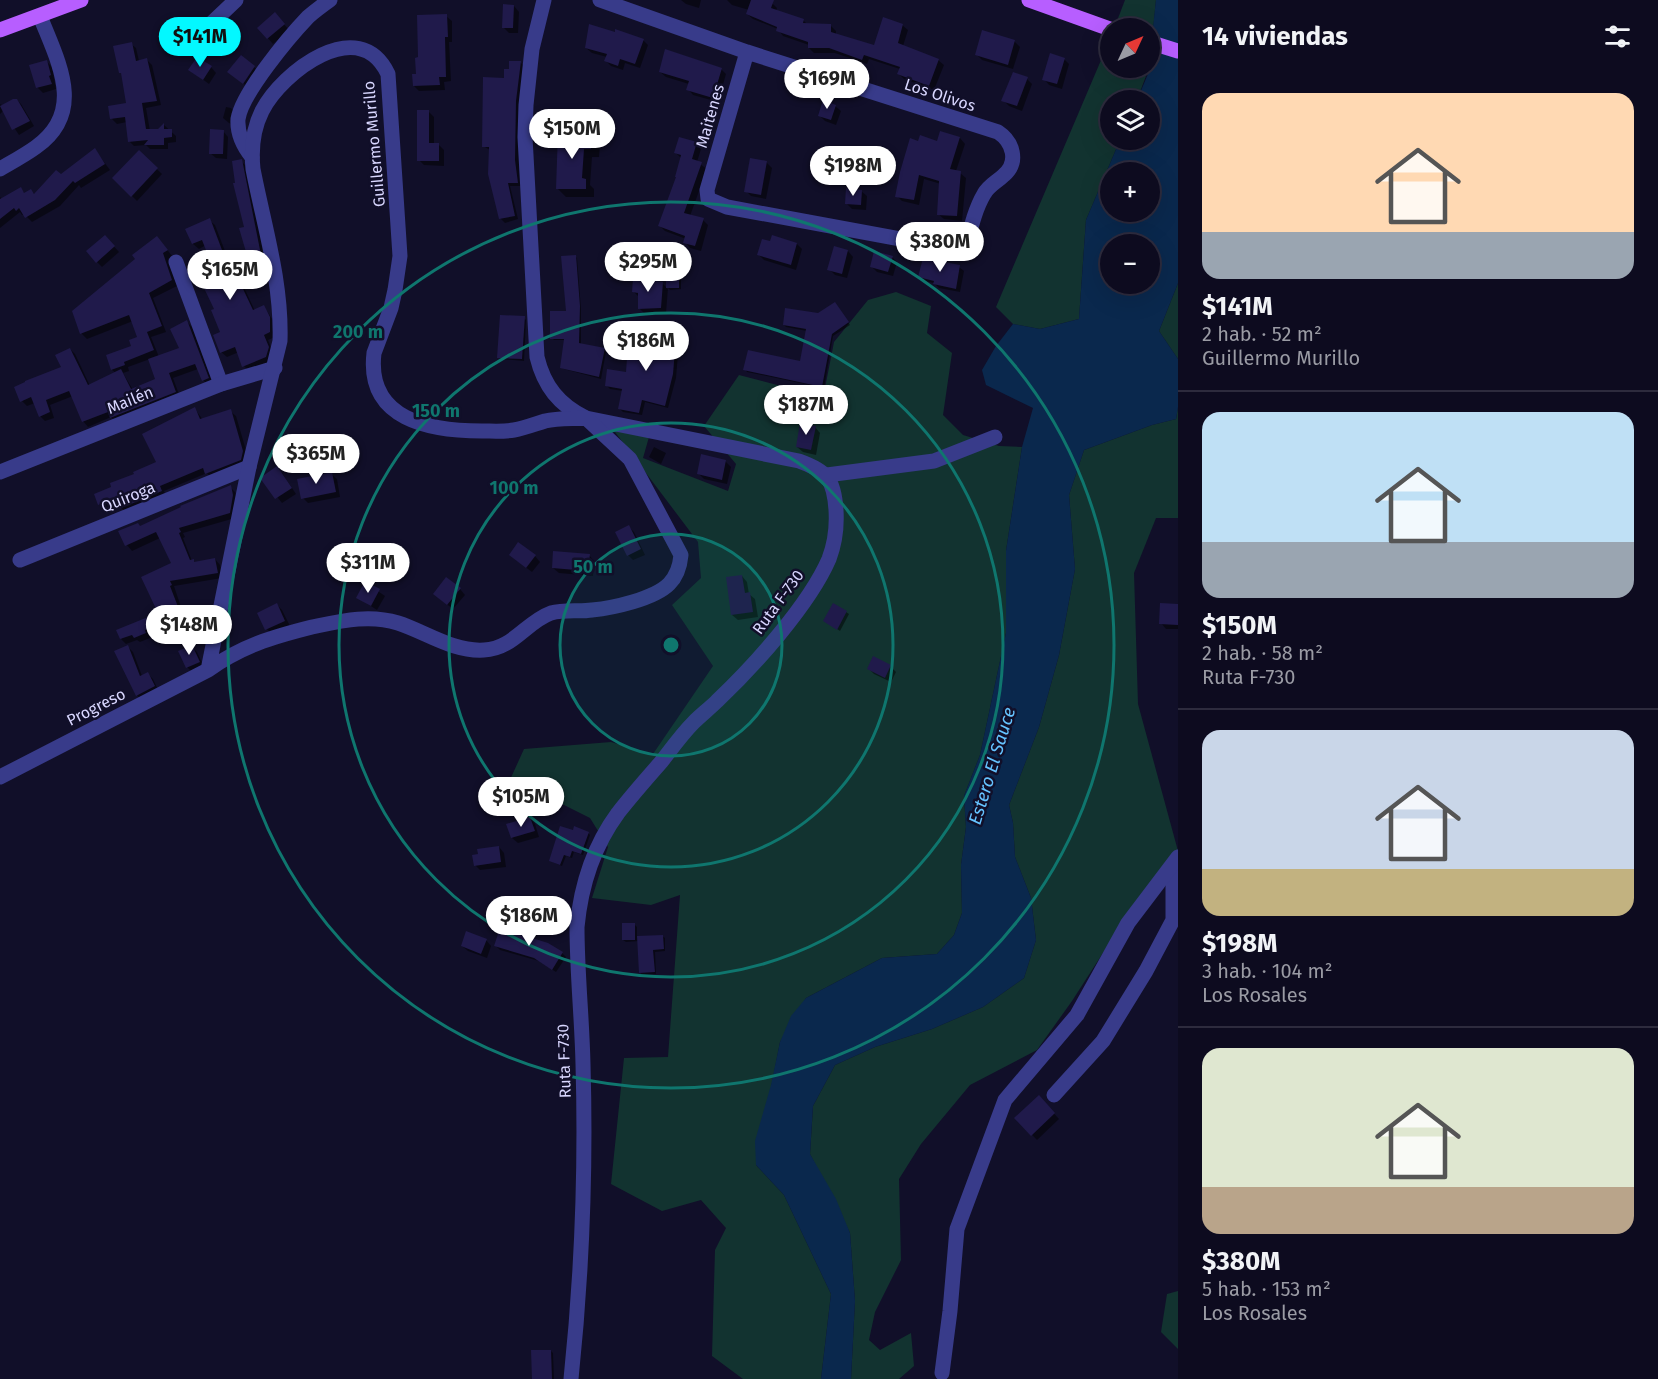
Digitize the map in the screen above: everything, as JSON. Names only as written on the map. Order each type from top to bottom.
[{"type":"main road","points":[[0,30],[81,0]]},
{"type":"main road","points":[[1029,0],[1100,25]]},
{"type":"main road","points":[[1160,45],[1178,51]]},
{"type":"street","points":[[197,37],[236,0]]},
{"type":"street","points":[[252,157],[242,144],[238,127],[243,103],[252,87],[309,16],[330,0]]},
{"type":"street","points":[[544,0],[532,49],[525,116],[537,357],[544,378],[555,396],[569,409],[586,418],[799,461],[827,475],[934,461],[995,437]]},
{"type":"street","name":"Los Olivos","points":[[600,0],[747,52],[998,132],[1011,146],[1011,164],[1006,174],[992,184],[984,194],[976,212],[965,251]]},
{"type":"street","points":[[0,169],[45,140],[52,132],[62,112],[64,78],[40,16]]},
{"type":"street","name":"Guillermo Murillo","points":[[208,670],[249,467],[278,355],[281,325],[272,251],[255,182],[252,157],[254,133],[261,112],[269,99],[290,75],[316,58],[343,48],[359,48],[373,55],[384,67],[389,83],[400,238],[395,290],[374,353],[375,381],[382,398],[396,413],[414,422],[462,431],[513,431],[548,421],[586,418]]},
{"type":"street","name":"Maitenes","points":[[747,52],[707,190],[708,199],[727,207],[965,251]]},
{"type":"street","points":[[176,262],[221,384]]},
{"type":"street","name":"Mailén","points":[[0,472],[221,384],[275,368]]},
{"type":"street","name":"Progreso","points":[[0,777],[208,670],[240,650],[276,636],[348,619],[364,618],[394,622],[448,644],[469,649],[494,649],[516,638],[533,623],[551,614],[610,607],[661,590],[674,578],[681,555],[630,459],[586,418]]},
{"type":"street","name":"Quiroga","points":[[20,560],[249,467]]},
{"type":"street","name":"Ruta F-730","points":[[571,1379],[578,1304],[583,1192],[583,1064],[577,946],[582,890],[593,856],[619,813],[694,722],[761,655],[823,570],[833,545],[837,519],[834,495],[827,475]]},
{"type":"street","points":[[1054,1095],[1103,1041],[1146,971],[1173,920],[1173,883],[1178,858]]},
{"type":"street","points":[[942,1373],[957,1229],[1005,1100],[1077,1015],[1128,923],[1178,858]]},
{"type":"green space","points":[[1125,0],[1156,0],[1154,18],[1118,18]]},
{"type":"green space","points":[[1100,63],[1100,78],[1145,78],[1141,90],[1100,90],[1100,150],[1116,150],[1111,162],[1100,162],[1100,187],[1086,220],[1079,319],[1040,329],[1013,324],[996,307]]},
{"type":"green space","points":[[1178,283],[1178,359],[1159,331]]},
{"type":"green space","points":[[896,292],[931,306],[927,333],[952,353],[943,415],[963,435],[999,446],[1022,447],[1006,551],[1006,633],[980,755],[964,796],[966,827],[961,865],[962,913],[954,935],[937,954],[882,958],[806,998],[780,1042],[756,1165],[784,1195],[831,1294],[821,1379],[743,1379],[712,1356],[715,1250],[726,1228],[701,1200],[662,1211],[611,1184],[624,1058],[668,1057],[680,895],[651,905],[592,898],[608,847],[590,818],[552,799],[509,782],[524,749],[611,742],[653,754],[713,666],[672,605],[701,578],[698,542],[612,428],[649,437],[643,458],[728,491],[736,464],[704,426],[739,375],[808,393],[825,388],[834,342],[868,300]]},
{"type":"green space","points":[[1178,407],[1178,518],[1156,518],[1134,573],[1138,704],[1178,851],[1119,928],[1037,1050],[970,1085],[921,1144],[899,1179],[901,1260],[875,1312],[869,1340],[880,1350],[911,1333],[914,1366],[899,1379],[851,1379],[855,1301],[850,1233],[810,1154],[813,1106],[835,1065],[875,1047],[932,1029],[983,1007],[1024,978],[1036,940],[1031,898],[1015,857],[1013,823],[1009,805],[1039,727],[1059,655],[1075,569],[1069,495],[1084,450],[1152,425],[1176,419]]},
{"type":"green space","points":[[1178,1291],[1178,1349],[1161,1332],[1167,1294]]},
{"type":"water","name":"Estero El Sauce","points":[[1156,0],[1178,0],[1178,283],[1159,331],[1178,359],[1176,419],[1152,425],[1084,450],[1069,495],[1075,569],[1059,655],[1039,727],[1009,805],[1013,823],[1015,857],[1031,898],[1036,940],[1024,978],[983,1007],[932,1029],[875,1047],[835,1065],[813,1106],[810,1154],[836,1199],[850,1233],[855,1301],[851,1379],[821,1379],[831,1294],[784,1195],[756,1165],[755,1141],[771,1085],[780,1042],[791,1016],[806,998],[882,958],[937,954],[954,935],[962,913],[961,865],[966,827],[964,796],[980,755],[1006,633],[1006,551],[1022,447],[1033,408],[986,385],[982,370],[996,346],[1013,324],[1040,329],[1079,319],[1086,220],[1100,187],[1100,222],[1160,222],[1160,162],[1111,162],[1116,150],[1160,150],[1160,90],[1141,90],[1146,78],[1160,78],[1160,18],[1154,18]]},
{"type":"building","points":[[751,0],[774,0],[771,8],[804,19],[803,23],[831,24],[831,32],[874,45],[883,17],[903,24],[898,43],[939,59],[929,86],[897,74],[900,67],[864,55],[862,60],[829,48],[808,48],[808,42],[776,31],[777,27],[746,14]]},
{"type":"building","points":[[503,4],[514,5],[513,28],[502,28]]},
{"type":"building","points":[[275,12],[285,24],[267,39],[257,28]]},
{"type":"building","points":[[447,14],[446,77],[439,77],[440,85],[413,86],[412,74],[416,74],[415,58],[418,57],[417,15]]},
{"type":"building","points":[[589,24],[615,32],[615,29],[644,39],[635,64],[620,59],[618,66],[604,61],[607,54],[585,48]]},
{"type":"building","points":[[982,30],[1015,40],[1008,65],[975,55]]},
{"type":"building","points":[[132,42],[136,61],[147,58],[157,101],[142,103],[146,129],[158,129],[164,123],[164,129],[172,129],[172,137],[164,138],[164,145],[144,145],[148,140],[128,142],[125,117],[110,119],[108,106],[126,103],[113,46]]},
{"type":"building","points":[[665,49],[722,68],[713,98],[686,90],[689,81],[659,72]]},
{"type":"building","points":[[1050,53],[1065,58],[1057,84],[1042,80]]},
{"type":"building","points":[[241,55],[255,66],[243,84],[227,72]]},
{"type":"building","points":[[197,57],[212,66],[203,80],[188,70]]},
{"type":"building","points":[[47,60],[52,84],[36,88],[29,65]]},
{"type":"building","points":[[509,61],[521,61],[516,101],[515,160],[518,183],[508,183],[515,216],[499,219],[488,174],[489,147],[482,147],[483,77],[504,78],[504,69],[509,69]]},
{"type":"building","points":[[1013,72],[1028,77],[1017,106],[1001,101]]},
{"type":"building","points":[[17,99],[30,121],[12,130],[0,106]]},
{"type":"building","points":[[823,100],[836,105],[831,120],[818,116]]},
{"type":"building","points":[[417,110],[429,110],[429,143],[439,143],[439,161],[417,161]]},
{"type":"building","points":[[210,129],[224,130],[223,154],[209,154]]},
{"type":"building","points":[[940,131],[960,137],[950,169],[961,171],[957,216],[937,215],[939,181],[919,175],[914,200],[895,197],[910,138],[918,141],[920,135],[937,141]]},
{"type":"building","points":[[558,132],[592,134],[591,149],[584,149],[582,178],[586,179],[586,189],[556,189]]},
{"type":"building","points":[[679,137],[697,142],[692,159],[702,162],[684,213],[704,218],[695,246],[683,243],[685,236],[658,226],[676,177],[681,155],[674,153]]},
{"type":"building","points":[[95,148],[105,164],[75,183],[73,181],[55,200],[25,218],[19,208],[16,211],[14,208],[0,219],[0,199],[21,187],[24,193],[31,189],[34,194],[56,170],[61,174]]},
{"type":"building","points":[[139,150],[158,168],[131,197],[112,178]]},
{"type":"building","points":[[750,158],[767,161],[761,195],[744,192]]},
{"type":"building","points":[[242,159],[263,265],[251,269],[239,228],[244,227],[233,183],[235,183],[232,161]]},
{"type":"building","points":[[846,188],[862,190],[861,205],[845,204]]},
{"type":"building","points":[[210,218],[225,258],[228,257],[253,310],[264,305],[270,317],[270,332],[264,335],[269,347],[266,357],[242,367],[235,347],[220,353],[213,335],[220,332],[211,310],[214,309],[195,269],[211,263],[202,240],[192,244],[185,229]]},
{"type":"building","points":[[105,235],[115,246],[96,263],[86,251]]},
{"type":"building","points":[[772,235],[797,243],[791,265],[757,255],[762,239],[770,241]]},
{"type":"building","points":[[157,236],[168,250],[163,253],[172,280],[149,293],[162,326],[147,332],[154,350],[111,370],[106,355],[131,346],[129,340],[137,337],[129,315],[80,334],[72,311],[135,259],[132,255]]},
{"type":"building","points":[[834,246],[848,250],[842,274],[827,270]]},
{"type":"building","points":[[874,251],[893,256],[888,272],[870,267]]},
{"type":"building","points":[[576,255],[580,306],[579,343],[605,348],[599,377],[560,368],[564,339],[550,339],[550,311],[566,311],[561,256]]},
{"type":"building","points":[[923,258],[960,265],[956,289],[933,284],[934,281],[918,277]]},
{"type":"building","points":[[679,269],[679,288],[666,288],[666,270]]},
{"type":"building","points":[[633,278],[663,282],[661,308],[638,309],[638,293],[632,292]]},
{"type":"building","points":[[835,302],[849,322],[832,334],[822,387],[743,370],[748,350],[800,361],[806,329],[783,325],[785,308],[818,313]]},
{"type":"building","points":[[500,315],[525,316],[522,359],[497,358]]},
{"type":"building","points":[[187,320],[209,378],[202,381],[195,364],[169,373],[176,392],[110,418],[108,412],[82,422],[69,391],[46,400],[50,412],[39,417],[31,397],[20,402],[14,387],[61,367],[55,355],[70,348],[88,385],[121,369],[131,389],[155,379],[148,359],[179,348],[170,329]]},
{"type":"building","points":[[672,321],[675,350],[673,374],[665,406],[642,400],[639,413],[618,409],[622,389],[605,386],[607,369],[626,372],[628,344],[657,346],[656,322]]},
{"type":"building","points":[[195,407],[200,419],[231,409],[243,451],[241,460],[205,474],[203,468],[160,486],[162,491],[119,509],[115,498],[98,505],[94,494],[111,487],[110,483],[156,462],[142,434]]},
{"type":"building","points":[[800,423],[816,426],[811,450],[796,447]]},
{"type":"building","points":[[701,454],[726,460],[722,480],[697,474]]},
{"type":"building","points":[[277,466],[292,488],[275,499],[260,478]]},
{"type":"building","points":[[332,472],[336,492],[301,499],[297,479]]},
{"type":"building","points":[[231,485],[233,495],[230,513],[179,528],[190,560],[194,559],[194,562],[215,558],[218,573],[170,581],[182,617],[145,630],[146,633],[134,638],[132,635],[120,639],[116,630],[158,613],[141,577],[171,563],[156,532],[125,546],[118,531],[138,523],[140,526],[180,506]]},
{"type":"building","points":[[629,525],[641,549],[627,556],[615,532]]},
{"type":"building","points":[[518,542],[536,555],[526,568],[509,555]]},
{"type":"building","points":[[553,551],[590,554],[588,571],[552,568]]},
{"type":"building","points":[[742,575],[745,593],[750,592],[753,612],[731,615],[726,577]]},
{"type":"building","points":[[446,577],[461,588],[447,605],[433,594]]},
{"type":"building","points":[[365,581],[380,589],[371,606],[356,598]]},
{"type":"building","points":[[277,603],[285,621],[265,630],[257,613]]},
{"type":"building","points":[[833,603],[847,611],[837,630],[823,621]]},
{"type":"building","points":[[1160,603],[1178,604],[1178,625],[1159,624]]},
{"type":"building","points":[[128,645],[140,676],[148,672],[155,686],[136,696],[114,651]]},
{"type":"building","points":[[192,645],[200,662],[186,668],[178,651]]},
{"type":"building","points":[[873,656],[891,665],[885,678],[867,669]]},
{"type":"building","points":[[530,817],[535,831],[511,838],[506,824]]},
{"type":"building","points":[[560,826],[573,830],[574,826],[589,832],[581,854],[572,851],[570,857],[564,855],[560,865],[549,861]]},
{"type":"building","points":[[499,846],[501,862],[474,866],[472,855],[478,854],[477,849]]},
{"type":"building","points":[[622,923],[635,923],[635,940],[622,940]]},
{"type":"building","points":[[500,928],[548,943],[563,952],[552,970],[534,958],[494,946]]},
{"type":"building","points":[[466,931],[487,939],[481,954],[461,946]]},
{"type":"building","points":[[663,935],[664,949],[653,950],[655,972],[639,973],[637,936]]},
{"type":"building","points":[[1039,1095],[1055,1113],[1031,1136],[1014,1118]]},
{"type":"building","points":[[531,1350],[551,1350],[552,1379],[532,1379]]}]
